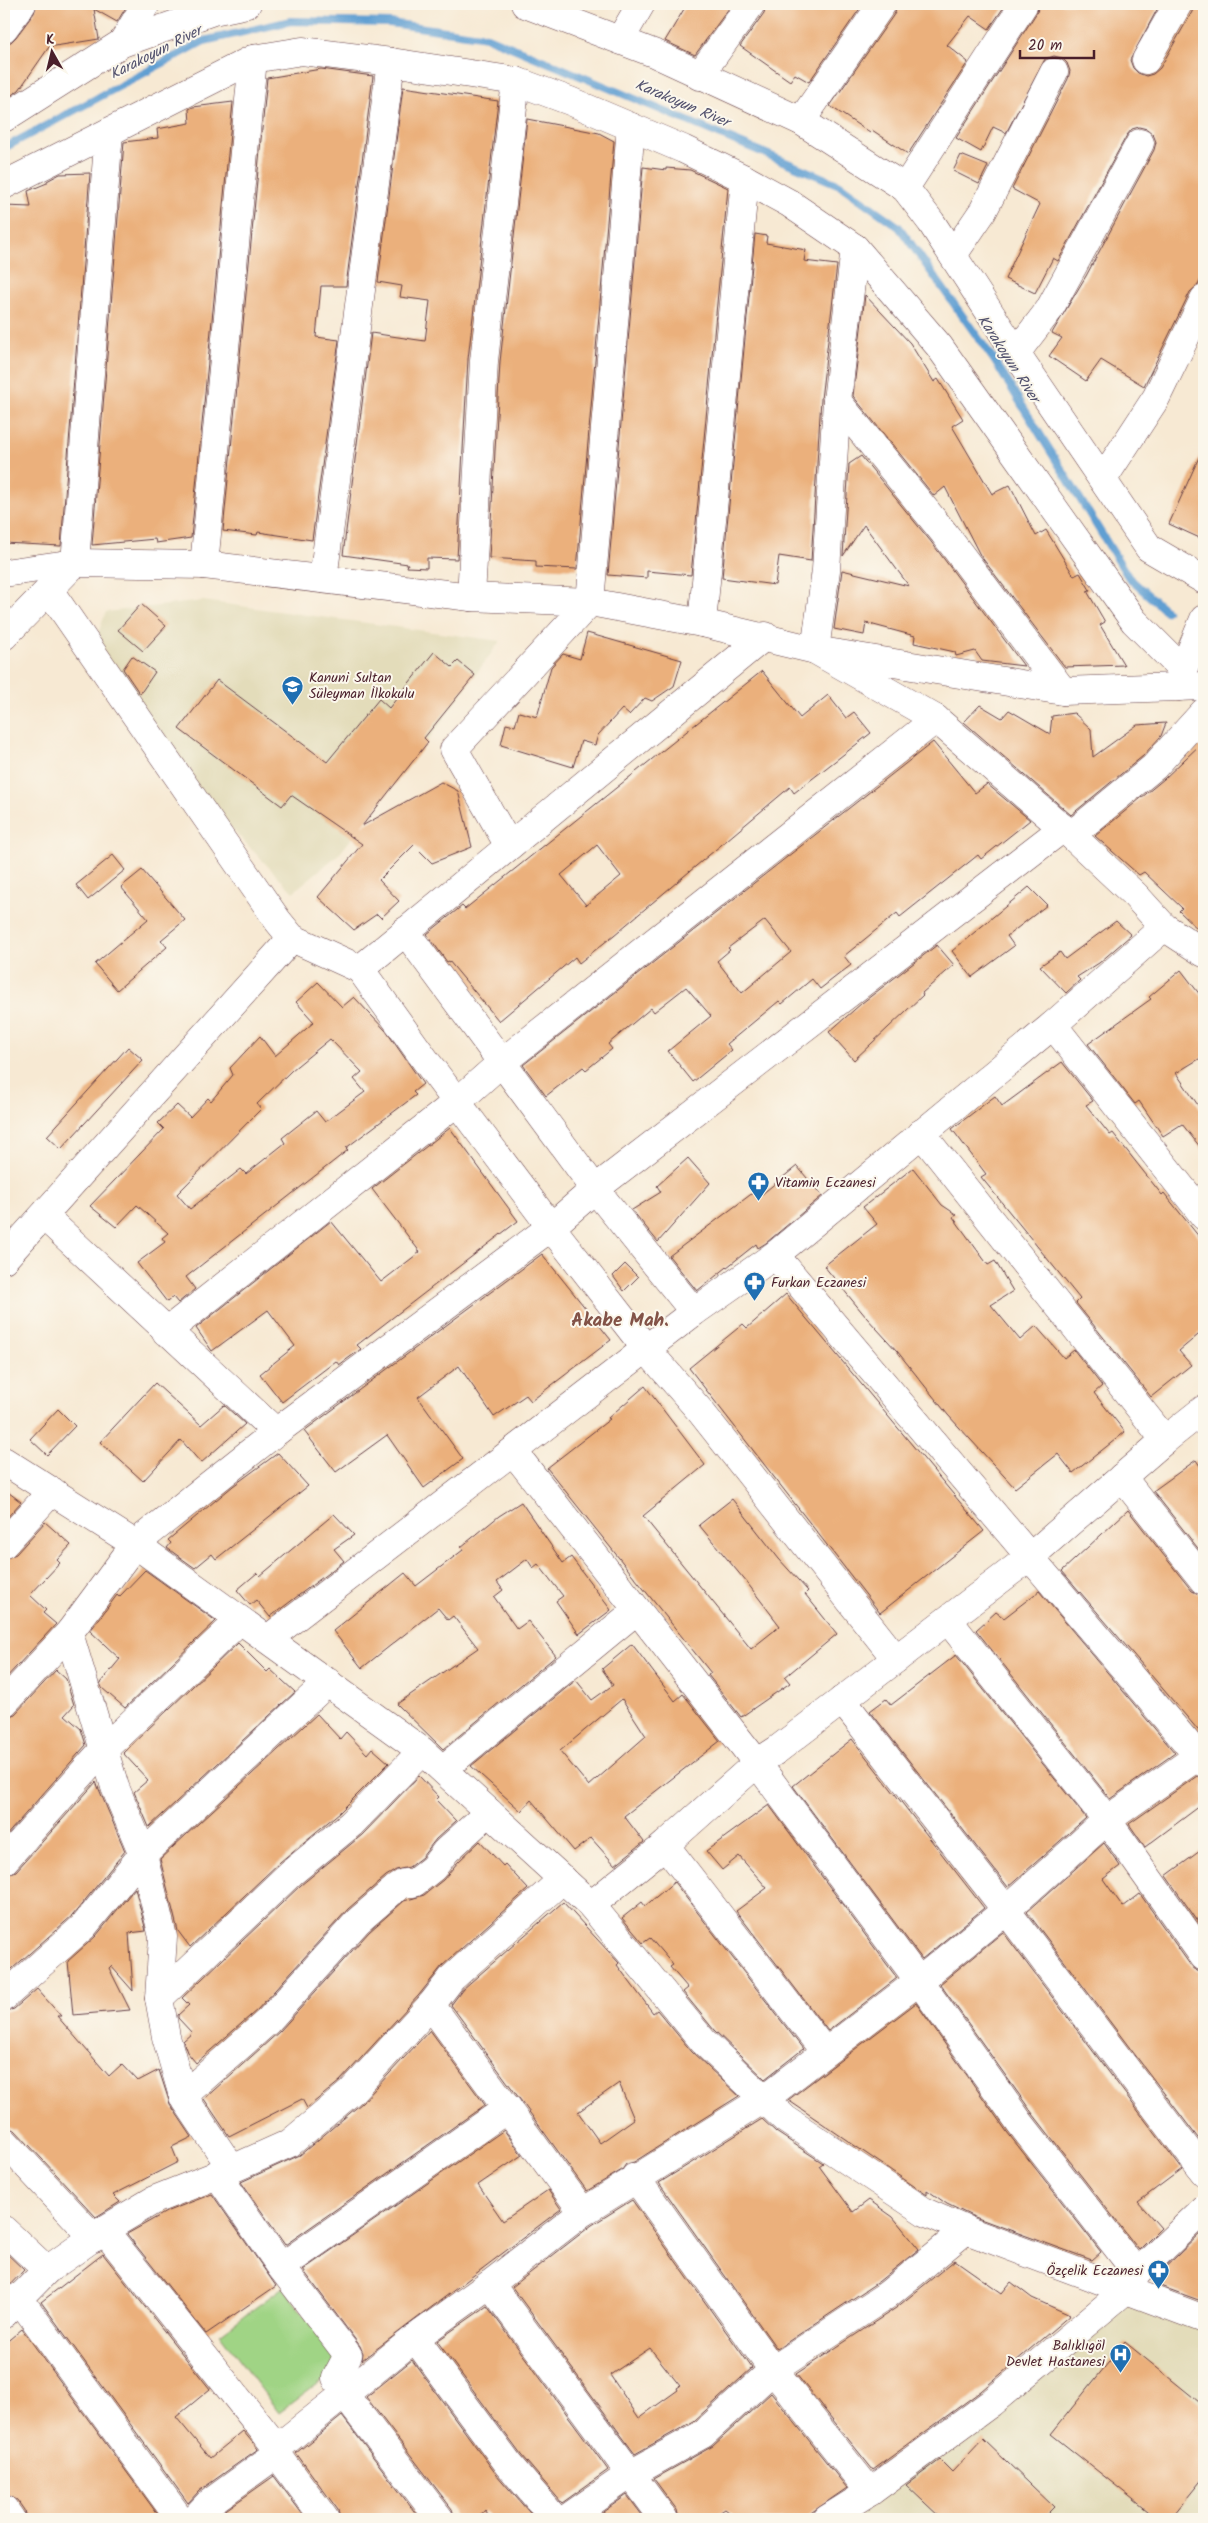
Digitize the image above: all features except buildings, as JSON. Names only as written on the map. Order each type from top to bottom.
[{"type":"street","points":[[4,28],[22,4]]},
{"type":"street","points":[[122,43],[146,4]]},
{"type":"street","points":[[4,118],[122,43],[215,7],[247,4]]},
{"type":"street","points":[[525,4],[620,40],[801,121],[905,188],[953,255],[1016,353],[1149,548],[1204,580]]},
{"type":"street","points":[[620,40],[641,4]]},
{"type":"street","points":[[699,76],[751,4]]},
{"type":"street","points":[[801,121],[882,4]]},
{"type":"street","points":[[905,188],[1024,4]]},
{"type":"street","points":[[1146,60],[1178,4]]},
{"type":"street","points":[[4,185],[253,59],[302,51],[516,81],[631,127],[745,179],[789,203],[855,248],[939,346],[1134,621],[1189,681]]},
{"type":"street","points":[[204,565],[253,59]]},
{"type":"street","points":[[323,579],[391,62]]},
{"type":"street","points":[[953,255],[983,211],[1054,72]]},
{"type":"street","points":[[471,597],[484,361],[516,81]]},
{"type":"street","points":[[509,846],[454,749],[590,602],[631,127]]},
{"type":"street","points":[[4,636],[75,564],[109,132]]},
{"type":"street","points":[[1016,353],[1049,310],[1140,143]]},
{"type":"street","points":[[702,623],[745,179]]},
{"type":"street","points":[[815,650],[826,570],[837,401],[855,248]]},
{"type":"street","points":[[1103,479],[1156,398],[1204,299]]},
{"type":"street","points":[[837,401],[944,533],[1063,691]]},
{"type":"street","points":[[4,573],[75,564],[204,565],[471,597],[590,602],[765,636],[815,650],[1063,691],[1189,681]]},
{"type":"street","points":[[49,590],[278,921],[292,938],[360,969],[426,1062],[551,1227],[647,1350],[702,1412],[896,1659]]},
{"type":"street","points":[[1189,681],[1204,619]]},
{"type":"street","points":[[360,969],[765,636]]},
{"type":"street","points":[[815,650],[936,719],[1067,831],[1135,895],[1164,928],[1204,953]]},
{"type":"street","points":[[4,1703],[69,1633],[136,1544],[276,1432],[551,1227],[595,1189],[1154,767],[1204,712]]},
{"type":"street","points":[[166,1332],[458,1102],[501,1063],[936,719]]},
{"type":"street","points":[[268,1638],[647,1350],[694,1312],[775,1255],[1053,1025],[1164,928]]},
{"type":"street","points":[[405,931],[595,1189],[694,1312]]},
{"type":"street","points":[[4,1259],[292,938]]},
{"type":"street","points":[[1053,1025],[1204,1216]]},
{"type":"street","points":[[921,1133],[1165,1440]]},
{"type":"street","points":[[44,1216],[166,1332],[276,1432]]},
{"type":"street","points":[[207,2514],[344,2394],[415,2338],[490,2284],[583,2212],[635,2177],[764,2099],[919,1981],[1006,1910],[1107,1820],[1203,1757],[775,1255]]},
{"type":"street","points":[[591,1905],[665,1845],[757,1763],[1031,1556],[1165,1440],[1204,1409]]},
{"type":"street","points":[[513,1451],[757,1763],[919,1981],[1132,2281]]},
{"type":"street","points":[[4,1461],[136,1544],[422,1751],[591,1905],[702,2041],[785,2119],[925,2212],[966,2230],[1132,2281],[1204,2320]]},
{"type":"street","points":[[1122,1477],[1204,1581]]},
{"type":"street","points":[[4,1544],[52,1491]]},
{"type":"street","points":[[443,1770],[637,1610]]},
{"type":"street","points":[[4,1861],[104,1749],[240,1620]]},
{"type":"street","points":[[948,1620],[1107,1820],[1204,1957]]},
{"type":"street","points":[[69,1633],[115,1787],[143,1854],[163,1937],[159,1998],[166,2037],[183,2096],[281,2267],[348,2355],[336,2378],[344,2394],[440,2519]]},
{"type":"street","points":[[4,1997],[84,1926],[143,1854],[328,1682]]},
{"type":"street","points":[[842,1700],[1006,1910],[1204,2172]]},
{"type":"street","points":[[159,1998],[291,1873],[351,1824],[422,1751]]},
{"type":"street","points":[[183,2096],[268,2021],[358,1921],[395,1889],[404,1883],[414,1883],[433,1868],[446,1851],[489,1812]]},
{"type":"street","points":[[665,1845],[825,2052]]},
{"type":"street","points":[[180,2519],[11,2305],[47,2270],[99,2234],[154,2200],[225,2172],[290,2143],[351,2092],[432,2005],[452,1978],[563,1879]]},
{"type":"street","points":[[432,2005],[583,2212]]},
{"type":"street","points":[[281,2267],[508,2108]]},
{"type":"street","points":[[4,2141],[99,2234],[231,2386],[325,2519]]},
{"type":"street","points":[[635,2177],[773,2370],[870,2492]]},
{"type":"street","points":[[827,2519],[870,2492],[991,2403],[1132,2281],[1204,2209]]},
{"type":"street","points":[[4,2230],[47,2270]]},
{"type":"street","points":[[566,2519],[629,2474],[703,2434],[773,2370],[888,2295],[966,2230]]},
{"type":"street","points":[[490,2284],[664,2519]]},
{"type":"street","points":[[415,2338],[509,2465],[555,2519]]},
{"type":"street","points":[[4,2509],[11,2519]]},
{"type":"shaded area","name":"Kanuni Sultan Süleyman İlkokulu","points":[[203,601],[500,641],[411,764],[340,853],[293,892],[176,771],[93,647],[106,612]]},
{"type":"shaded area","name":"Balıklıgöl Devlet Hastanesi","points":[[1127,2298],[1204,2329],[1204,2519],[827,2519]]},
{"type":"green space","points":[[283,2287],[342,2366],[279,2413],[220,2334]]},
{"type":"waterway","name":"Karakoyun River","points":[[4,148],[204,41],[291,21],[390,23],[487,37],[840,185],[899,227],[994,360],[1129,578],[1166,611]]},
{"type":"place","name":"Kanuni Sultan Süleyman İlkokulu","points":[[293,705]]},
{"type":"place","name":"Vitamin Eczanesi","points":[[759,1202]]},
{"type":"place","name":"Furkan Eczanesi","points":[[755,1302]]},
{"type":"place","name":"Özçelik Eczanesi","points":[[1159,2290]]},
{"type":"place","name":"Balıklıgöl Devlet Hastanesi","points":[[1121,2373]]},
{"type":"district","name":"Akabe Mah.","points":[[620,1321]]}]
